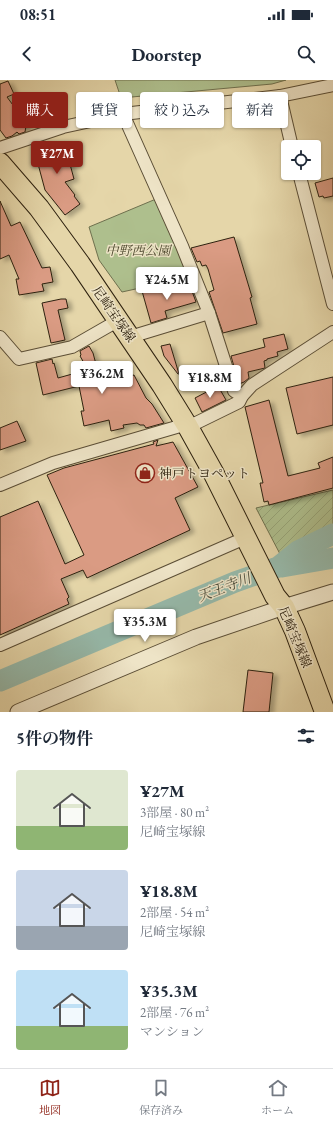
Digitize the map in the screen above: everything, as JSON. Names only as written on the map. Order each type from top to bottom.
[{"type":"main road","name":"尼崎宝塚線","points":[[0,163],[39,208],[119,320],[187,425],[213,472],[246,541],[295,631],[325,712]]},
{"type":"street","points":[[288,94],[333,85]]},
{"type":"street","points":[[132,113],[232,102]]},
{"type":"street","points":[[0,148],[76,124]]},
{"type":"street","points":[[129,128],[182,246],[209,313],[234,390],[242,396]]},
{"type":"street","points":[[288,128],[290,140]]},
{"type":"street","points":[[301,180],[333,304]]},
{"type":"street","points":[[130,337],[209,313]]},
{"type":"street","points":[[0,337],[19,359],[72,347],[119,320]]},
{"type":"street","points":[[0,485],[52,463],[187,425],[239,402],[242,396],[252,385],[333,332]]},
{"type":"street","points":[[0,645],[246,541]]},
{"type":"street","points":[[18,712],[280,601],[333,592]]},
{"type":"green space","points":[[115,80],[286,80],[272,84],[186,92],[140,92],[140,96],[132,97],[132,92],[119,92]]},
{"type":"green space","name":"中野西公園","points":[[156,199],[191,275],[141,290],[140,288],[122,292],[99,260],[89,227]]},
{"type":"green space","points":[[333,490],[333,527],[280,554],[256,508]]},
{"type":"building","points":[[8,81],[13,92],[12,95],[7,97],[12,104],[12,128],[26,128],[25,132],[19,134],[17,132],[6,138],[0,130],[0,84]]},
{"type":"building","points":[[64,142],[74,179],[65,182],[80,204],[65,215],[45,190],[34,149]]},
{"type":"building","points":[[333,178],[333,196],[324,198],[323,196],[319,197],[315,183]]},
{"type":"building","points":[[0,201],[11,226],[20,222],[42,268],[50,267],[53,282],[42,284],[44,291],[19,295],[16,279],[19,279],[9,255],[0,259]]},
{"type":"building","points":[[234,237],[252,297],[250,298],[257,324],[223,333],[209,292],[214,290],[208,269],[206,265],[202,266],[200,261],[197,262],[191,248]]},
{"type":"building","points":[[189,283],[196,302],[165,311],[167,318],[151,323],[142,291],[157,286],[159,292]]},
{"type":"building","points":[[66,299],[68,308],[58,310],[65,340],[51,343],[42,303]]},
{"type":"building","points":[[284,334],[288,349],[277,352],[278,356],[264,361],[265,368],[248,372],[249,378],[239,384],[231,356],[265,347],[263,339]]},
{"type":"building","points":[[170,344],[179,374],[164,356],[161,346]]},
{"type":"building","points":[[89,346],[93,353],[101,383],[134,375],[146,398],[152,404],[164,423],[146,428],[144,425],[137,423],[123,425],[124,428],[111,431],[109,420],[84,426],[81,411],[84,411],[79,386],[43,395],[36,363],[52,359],[58,378],[83,371],[81,364],[84,363],[80,356],[80,351]]},
{"type":"building","points":[[333,377],[333,425],[297,434],[286,388]]},
{"type":"building","points":[[218,386],[226,400],[202,412],[195,398]]},
{"type":"building","points":[[269,400],[288,476],[320,468],[318,463],[333,457],[333,488],[269,505],[268,501],[264,502],[260,483],[263,483],[245,407]]},
{"type":"building","points":[[17,421],[26,441],[0,450],[0,428]]},
{"type":"building","points":[[158,440],[156,446],[173,442],[198,487],[175,498],[190,530],[87,578],[83,570],[61,579],[69,597],[67,599],[69,604],[0,635],[0,517],[38,501],[65,564],[84,555],[47,475],[64,468],[154,444],[153,442]]},
{"type":"building","points":[[248,670],[273,673],[269,712],[243,712]]},
{"type":"waterway","name":"天王寺川","points":[[0,681],[235,582],[278,567],[298,551],[333,534]]},
{"type":"waterway","points":[[282,567],[333,558]]},
{"type":"place","name":"神戸トヨペット","points":[[145,473]]}]
